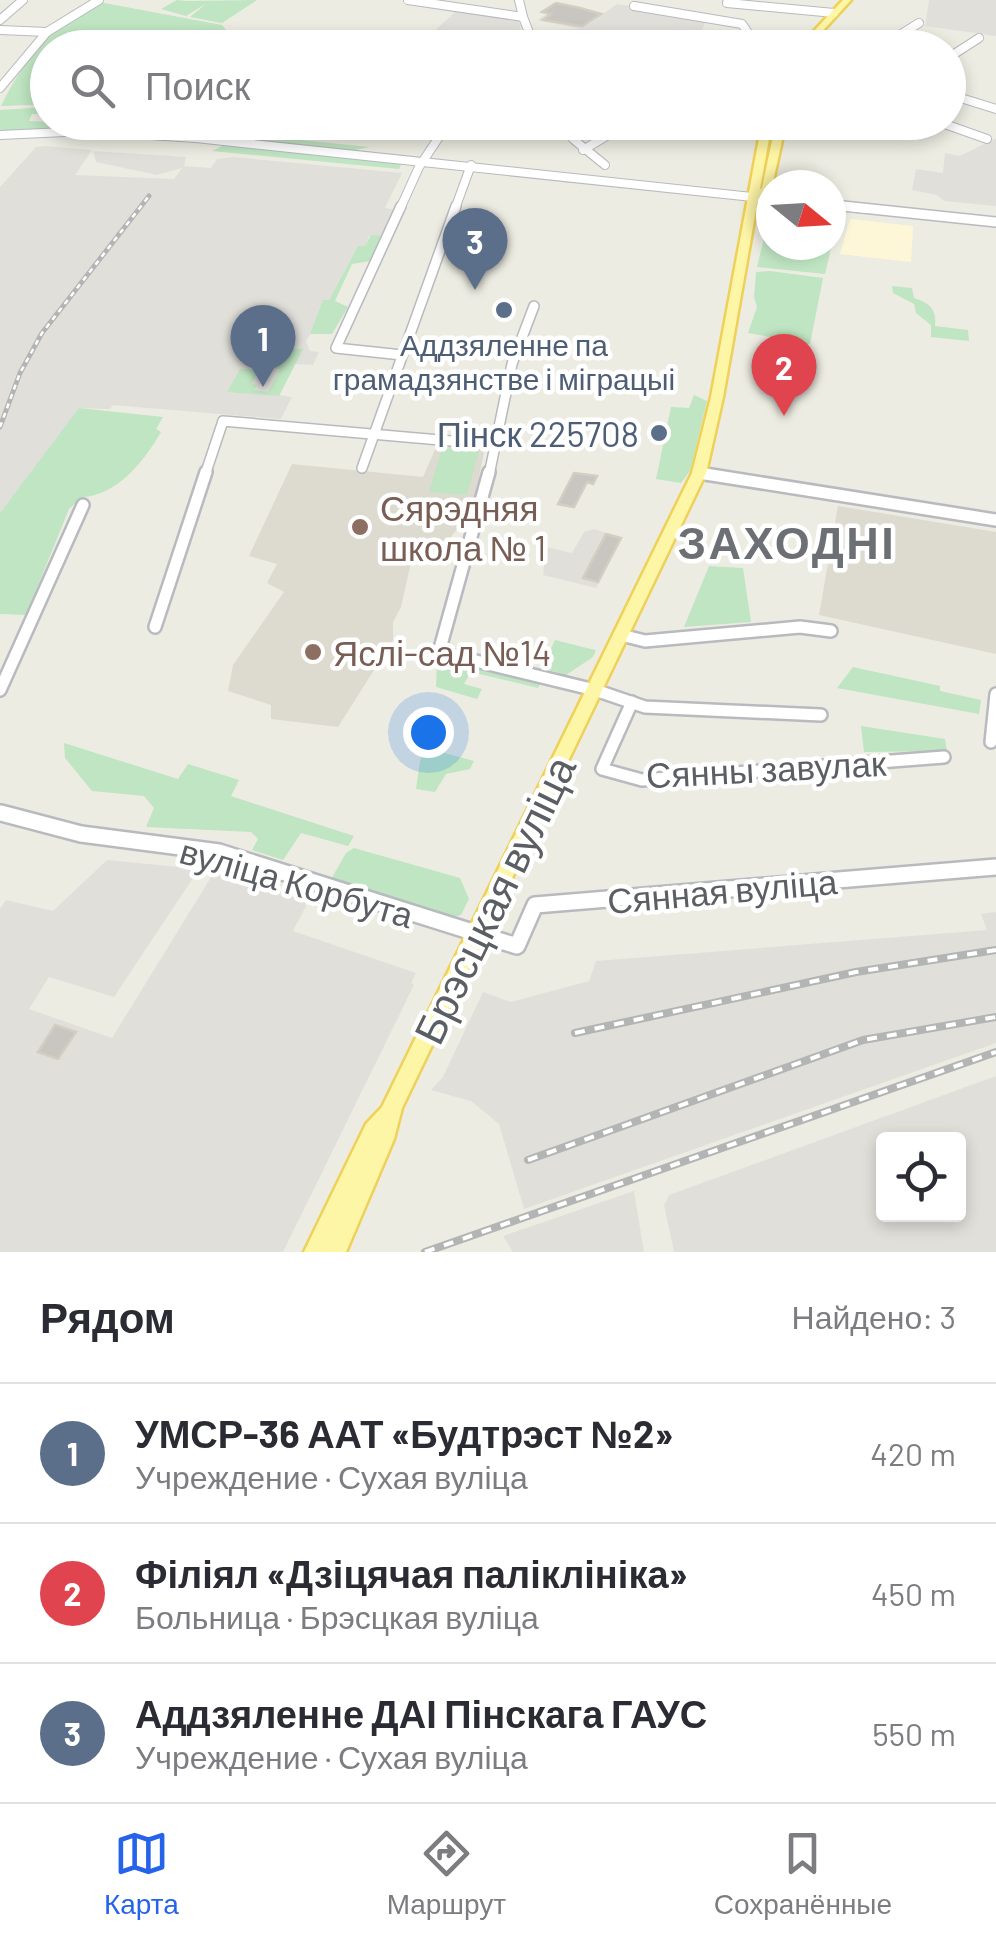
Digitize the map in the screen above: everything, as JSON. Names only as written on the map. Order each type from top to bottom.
[{"type":"main road","points":[[818,30],[847,0]]},
{"type":"main road","points":[[832,30],[860,0]]},
{"type":"main road","name":"Брэсцкая вуліца","points":[[335,1252],[384,1138],[392,1108],[699,473],[717,397],[763,140]]},
{"type":"main road","name":"Брэсцкая вуліца","points":[[753,197],[767,189],[777,140]]},
{"type":"main road","name":"Брэсцкая вуліца","points":[[315,1252],[374,1131],[392,1108]]},
{"type":"street","points":[[0,20],[23,0]]},
{"type":"street","points":[[50,30],[98,0]]},
{"type":"street","points":[[408,0],[523,17]]},
{"type":"street","points":[[519,0],[528,30]]},
{"type":"street","points":[[729,5],[831,16]]},
{"type":"street","points":[[634,6],[742,24],[746,30]]},
{"type":"street","points":[[908,30],[919,23]]},
{"type":"street","points":[[0,30],[30,31]]},
{"type":"street","points":[[966,46],[979,38]]},
{"type":"street","points":[[0,88],[30,52]]},
{"type":"street","points":[[966,100],[996,109]]},
{"type":"street","points":[[966,132],[987,139]]},
{"type":"street","points":[[0,134],[30,134]]},
{"type":"street","points":[[209,140],[756,197]]},
{"type":"street","points":[[402,356],[336,348],[437,140]]},
{"type":"street","points":[[577,140],[605,166]]},
{"type":"street","points":[[584,150],[600,140]]},
{"type":"street","points":[[362,468],[471,165]]},
{"type":"street","points":[[846,207],[996,222]]},
{"type":"street","points":[[534,306],[512,364],[497,445],[439,652],[658,709],[821,714]]},
{"type":"street","points":[[155,627],[223,422],[497,445]]},
{"type":"street","points":[[699,473],[996,520]]},
{"type":"street","points":[[0,690],[83,506]]},
{"type":"street","points":[[621,635],[645,641],[800,627],[831,632]]},
{"type":"street","points":[[991,742],[995,694]]},
{"type":"street","name":"Сянны завулак","points":[[632,702],[602,768],[642,780],[944,757]]},
{"type":"street","name":"вуліца Корбута","points":[[0,813],[80,834],[219,852],[476,934]]},
{"type":"street","name":"Сянная вуліца","points":[[476,934],[517,946],[536,905],[996,867]]},
{"type":"shaded area","points":[[929,0],[996,0],[996,36],[925,26]]},
{"type":"shaded area","points":[[617,4],[707,19],[702,30],[558,30],[580,29],[538,20],[548,13],[565,17],[580,8],[603,14]]},
{"type":"shaded area","points":[[455,12],[518,19],[521,30],[436,30]]},
{"type":"shaded area","points":[[996,138],[996,206],[944,201],[937,195],[912,190],[916,169],[943,173],[945,153],[960,156]]},
{"type":"shaded area","points":[[36,147],[92,150],[75,175],[174,179],[182,168],[157,175],[96,162],[93,151],[186,157],[184,166],[211,168],[217,159],[234,157],[402,173],[385,208],[397,210],[384,236],[369,236],[365,247],[358,246],[306,342],[310,351],[319,352],[313,365],[295,364],[279,395],[292,397],[281,419],[113,405],[110,409],[80,408],[0,513],[0,187]]},
{"type":"shaded area","points":[[850,219],[913,226],[911,262],[846,255]]},
{"type":"shaded area","name":"Сярэдняя школа № 1","points":[[438,443],[477,447],[484,452],[473,507],[441,551],[428,547],[410,567],[401,607],[393,622],[393,640],[338,727],[271,719],[271,705],[228,691],[233,665],[284,592],[267,583],[277,564],[249,556],[292,464],[423,477]]},
{"type":"shaded area","points":[[838,506],[996,532],[996,654],[819,615]]},
{"type":"shaded area","points":[[594,529],[621,538],[596,588],[543,575],[546,547],[572,553],[584,532]]},
{"type":"shaded area","points":[[107,860],[199,869],[114,997],[49,977],[29,1009],[112,1038],[216,869],[304,900],[306,906],[293,931],[416,973],[411,983],[414,985],[283,1252],[0,1252],[0,909],[6,900],[53,911]]},
{"type":"shaded area","points":[[996,912],[996,1043],[524,1209],[499,1124],[471,1101],[431,1090],[443,1077],[483,992],[511,1002],[589,981],[596,961],[987,930],[981,914]]},
{"type":"shaded area","points":[[996,1076],[996,1252],[674,1252],[664,1205],[669,1195]]},
{"type":"shaded area","points":[[634,1191],[644,1252],[513,1252],[503,1236]]},
{"type":"green space","points":[[177,0],[257,0],[222,23],[190,17],[207,3],[186,16],[161,9]]},
{"type":"green space","points":[[99,2],[222,25],[226,30],[57,30]]},
{"type":"green space","points":[[30,58],[30,105],[1,106]]},
{"type":"green space","points":[[30,108],[30,133],[0,133],[0,110]]},
{"type":"green space","points":[[242,140],[300,140],[370,147],[350,151]]},
{"type":"green space","points":[[226,144],[403,161],[399,169],[212,151]]},
{"type":"green space","points":[[371,235],[384,236],[371,261],[352,264],[335,301],[348,307],[332,334],[310,334],[323,300],[329,300],[358,246],[365,246]]},
{"type":"green space","points":[[759,260],[828,260],[825,274],[757,267]]},
{"type":"green space","points":[[756,272],[823,278],[810,344],[748,333],[757,307]]},
{"type":"green space","points":[[892,286],[912,288],[914,298],[933,311],[935,326],[968,330],[969,341],[931,337],[931,325],[916,313],[914,304],[893,293]]},
{"type":"green space","points":[[265,347],[303,349],[279,396],[227,392],[240,369],[259,370],[252,384],[257,385],[254,390],[268,392],[280,369],[256,366]]},
{"type":"green space","points":[[694,395],[707,401],[690,471],[681,483],[656,479],[671,407],[689,408]]},
{"type":"green space","points":[[79,408],[163,417],[156,429],[161,432],[129,475],[107,490],[82,497],[69,509],[26,615],[0,614],[0,513]]},
{"type":"green space","points":[[442,448],[479,451],[467,495],[429,492]]},
{"type":"green space","points":[[709,566],[743,568],[751,622],[684,627]]},
{"type":"green space","points":[[555,640],[596,650],[593,657],[566,675],[542,668]]},
{"type":"green space","points":[[441,656],[542,681],[538,688],[471,672],[464,684],[482,689],[477,699],[436,687]]},
{"type":"green space","points":[[853,667],[940,686],[940,691],[981,700],[979,714],[837,688]]},
{"type":"green space","points":[[861,726],[945,739],[947,751],[864,752]]},
{"type":"green space","points":[[64,743],[178,779],[188,764],[239,780],[231,796],[354,836],[348,846],[301,833],[283,860],[252,850],[258,839],[251,832],[146,827],[154,808],[144,796],[92,791],[65,758]]},
{"type":"green space","points":[[426,748],[474,761],[470,769],[446,774],[435,792],[416,789]]},
{"type":"green space","points":[[354,848],[460,878],[469,899],[461,915],[454,917],[330,881],[346,853]]},
{"type":"building","points":[[556,3],[601,14],[582,26],[543,20],[551,14],[542,12]]},
{"type":"building","points":[[574,473],[597,476],[593,484],[587,482],[574,507],[558,504]]},
{"type":"building","points":[[606,534],[621,538],[598,582],[583,578]]},
{"type":"building","points":[[55,1025],[76,1032],[58,1059],[38,1052]]},
{"type":"railway","points":[[0,427],[20,373],[42,333],[149,196]]},
{"type":"railway","points":[[575,1033],[856,972],[996,950]]},
{"type":"railway","points":[[528,1160],[863,1040],[996,1017]]},
{"type":"railway","points":[[425,1252],[996,1052]]},
{"type":"place","name":"Аддзяленне ДАІ Пінскага ГАУС","points":[[475,290]]},
{"type":"place","name":"Аддзяленне па грамадзянстве і міграцыі","points":[[504,310]]},
{"type":"place","name":"УМСР-36 ААТ «Будтрэст №2»","points":[[263,387]]},
{"type":"place","name":"Філіял «Дзіцячая паліклініка»","points":[[784,416]]},
{"type":"place","name":"Пінск 225708","points":[[659,433]]},
{"type":"place","name":"Сярэдняя школа № 1","points":[[360,527]]},
{"type":"place","name":"Яслі-сад №14","points":[[313,652]]},
{"type":"district","name":"ЗАХОДНІ","points":[[787,541]]}]
